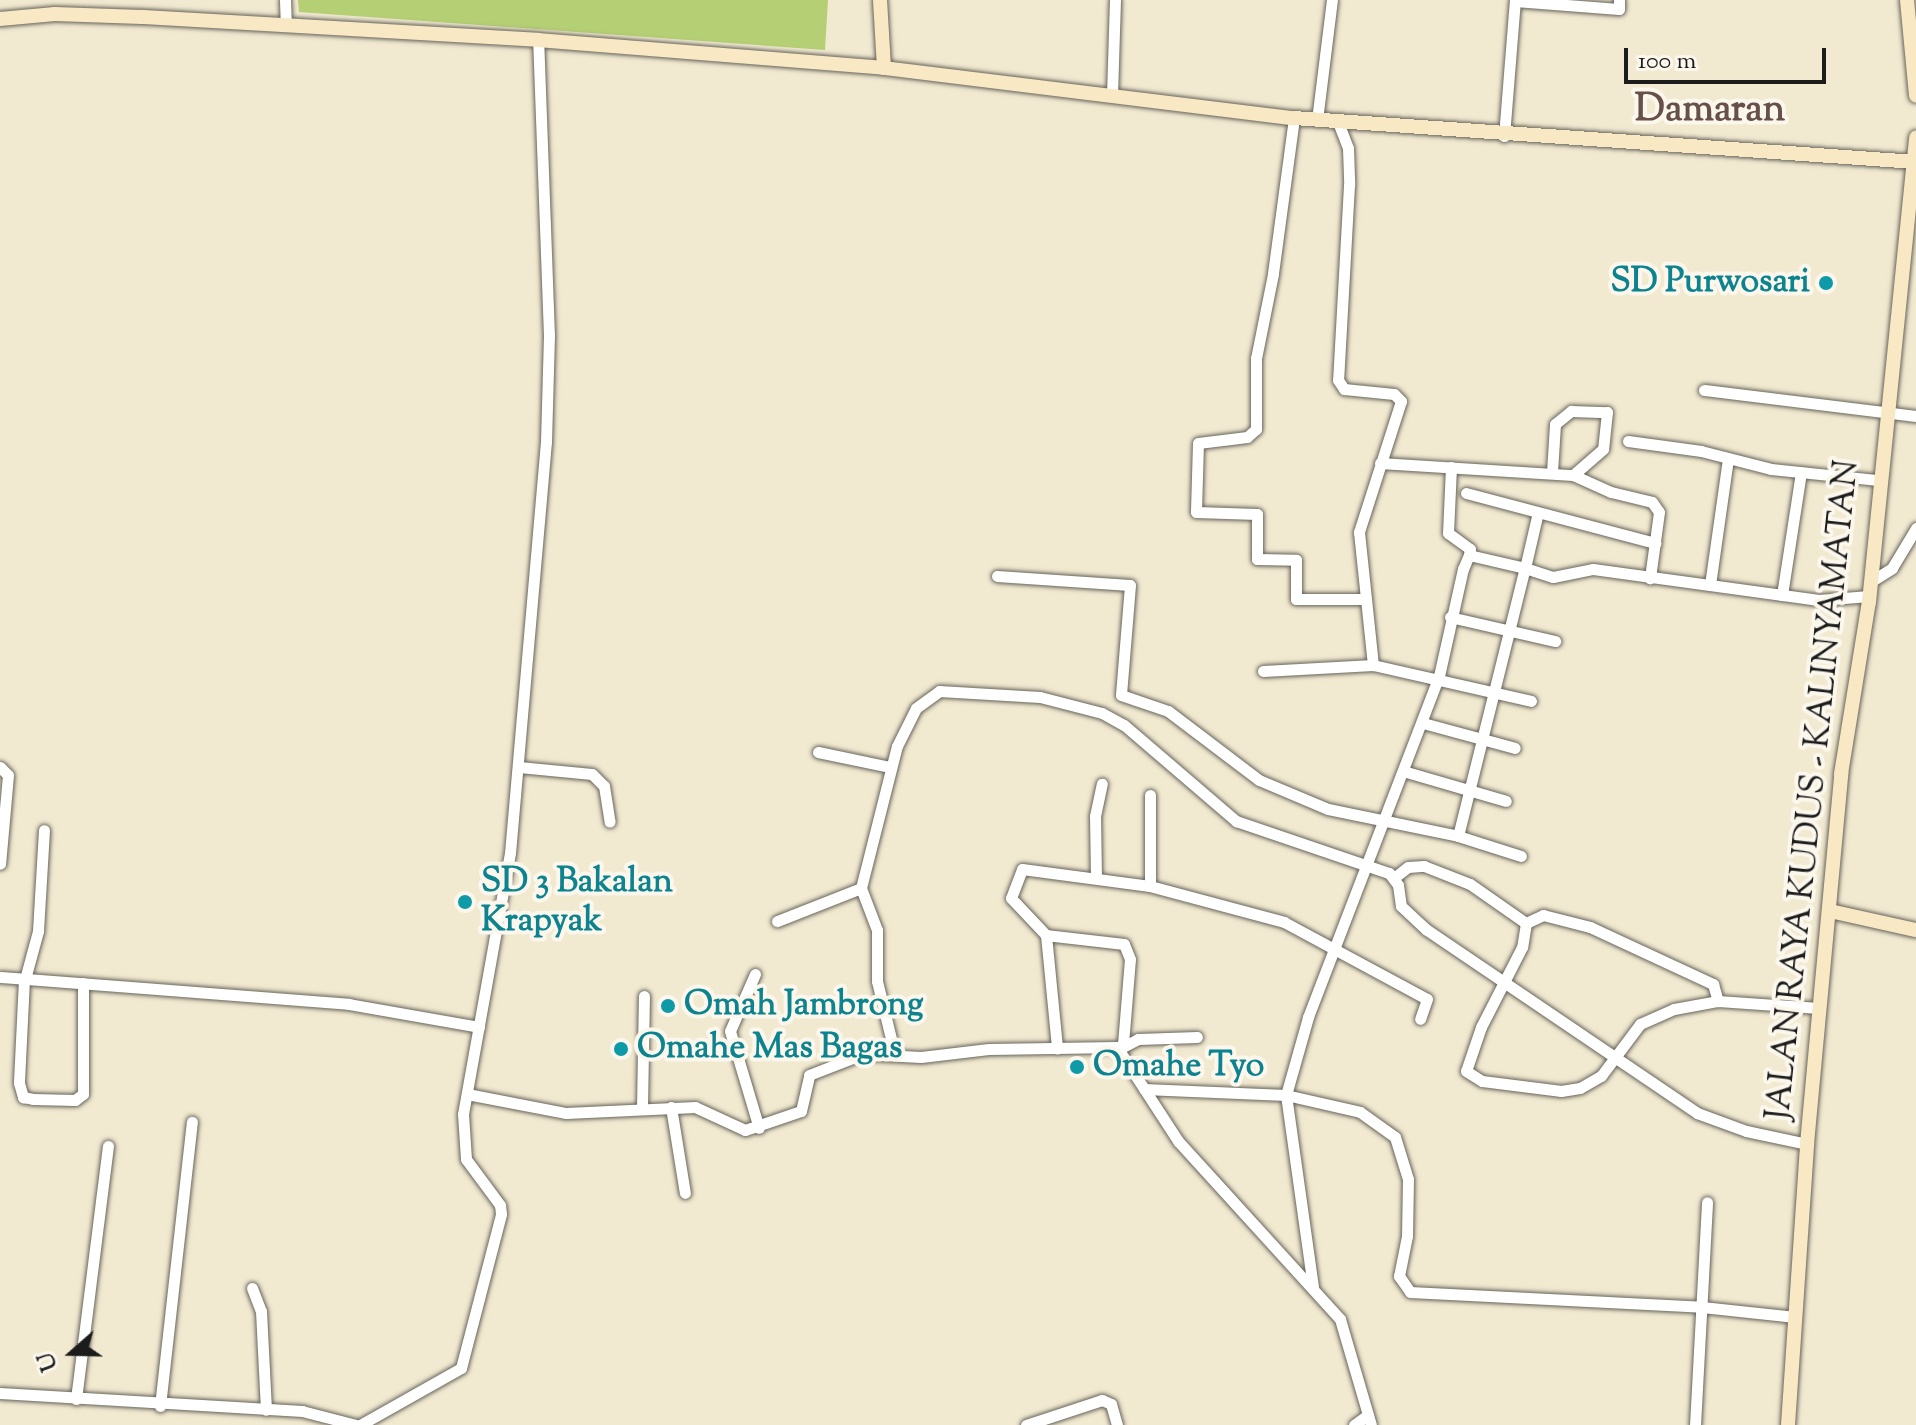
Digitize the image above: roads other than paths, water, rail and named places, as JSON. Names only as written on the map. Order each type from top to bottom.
[{"type":"main road","points":[[880,0],[884,68]]},
{"type":"main road","points":[[1907,0],[1916,96]]},
{"type":"main road","points":[[0,19],[55,14],[286,24],[538,40],[884,68],[1338,122],[1504,136],[1915,162]]},
{"type":"main road","name":"JALAN RAYA KUDUS - KALINYAMATAN","points":[[1788,1425],[1807,1144],[1843,756],[1870,589],[1884,415],[1916,137]]},
{"type":"main road","points":[[1830,911],[1916,930]]},
{"type":"street","points":[[285,0],[286,24]]},
{"type":"street","points":[[1112,95],[1115,0]]},
{"type":"street","points":[[1317,120],[1332,0]]},
{"type":"street","points":[[1504,136],[1515,1],[1619,9],[1619,0]]},
{"type":"street","points":[[0,1393],[160,1406],[314,1412],[358,1425],[461,1368],[501,1214],[500,1205],[466,1159],[463,1114],[504,899],[519,767],[546,442],[549,336],[538,40]]},
{"type":"street","points":[[1294,118],[1276,259],[1256,358],[1256,429],[1247,437],[1198,443],[1196,512],[1257,514],[1257,559],[1296,560],[1296,599],[1365,599]]},
{"type":"street","points":[[1338,122],[1348,148],[1349,185],[1338,380],[1344,389],[1400,398],[1359,532],[1373,665]]},
{"type":"street","points":[[1704,390],[1884,415],[1916,416]]},
{"type":"street","points":[[1552,472],[1555,424],[1571,411],[1607,412],[1603,449],[1573,475]]},
{"type":"street","points":[[1628,441],[1801,472],[1878,480]]},
{"type":"street","points":[[1710,585],[1728,458]]},
{"type":"street","points":[[1380,463],[1573,475],[1657,505],[1650,578]]},
{"type":"street","points":[[1313,1288],[1286,1095],[1314,997],[1335,950],[1439,676],[1450,617],[1470,549],[1448,533],[1451,467]]},
{"type":"street","points":[[1782,595],[1801,472]]},
{"type":"street","points":[[1466,493],[1655,543]]},
{"type":"street","points":[[1458,836],[1491,692],[1511,630],[1538,512]]},
{"type":"street","points":[[1469,555],[1553,577],[1593,569],[1819,600],[1870,589],[1892,568],[1916,528]]},
{"type":"street","points":[[997,576],[1130,585],[1132,608],[1120,690],[1124,698],[1168,711],[1259,780],[1297,799],[1458,836],[1521,856]]},
{"type":"street","points":[[1450,617],[1555,641]]},
{"type":"street","points":[[1263,671],[1373,665],[1439,676],[1531,701]]},
{"type":"street","points":[[895,1055],[877,981],[877,930],[861,888],[890,767],[916,708],[939,691],[1059,700],[1102,713],[1140,735],[1236,821],[1395,877]]},
{"type":"street","points":[[1423,723],[1482,736],[1515,748]]},
{"type":"street","points":[[818,752],[890,767]]},
{"type":"street","points":[[0,767],[8,775],[0,864]]},
{"type":"street","points":[[519,767],[592,774],[604,786],[610,822]]},
{"type":"street","points":[[1403,771],[1506,801]]},
{"type":"street","points":[[1096,878],[1095,816],[1102,784]]},
{"type":"street","points":[[1150,795],[1150,886]]},
{"type":"street","points":[[44,830],[38,931],[24,979],[19,1083],[23,1097],[75,1100],[83,1094],[83,983]]},
{"type":"street","points":[[1395,877],[1408,867],[1424,866],[1470,884],[1526,923]]},
{"type":"street","points":[[1354,1425],[1369,1420],[1344,1327],[1313,1288],[1188,1152],[1144,1089],[1122,1046],[1130,959],[1124,944],[1046,935],[1014,905],[1016,875],[1031,867],[1150,886],[1284,922],[1427,999],[1420,1019]]},
{"type":"street","points":[[1395,877],[1401,906],[1409,914],[1697,1113],[1746,1131],[1807,1144]]},
{"type":"street","points":[[777,921],[861,888]]},
{"type":"street","points":[[1718,1001],[1713,984],[1590,927],[1543,915],[1526,923],[1507,982],[1481,1027],[1466,1071],[1469,1076],[1561,1091],[1601,1076],[1631,1031],[1649,1018],[1718,1001],[1819,1008]]},
{"type":"street","points":[[1046,935],[1057,1048]]},
{"type":"street","points":[[755,974],[730,1031],[759,1128]]},
{"type":"street","points":[[0,977],[349,1004],[479,1027]]},
{"type":"street","points":[[642,1108],[644,996]]},
{"type":"street","points":[[467,1094],[566,1113],[671,1107],[705,1109],[736,1129],[759,1128],[801,1111],[809,1075],[863,1054],[1122,1046],[1158,1036],[1197,1037]]},
{"type":"street","points":[[1144,1089],[1286,1095],[1360,1112],[1395,1137],[1408,1179],[1407,1236],[1399,1276],[1410,1292],[1702,1307],[1795,1317]]},
{"type":"street","points":[[671,1107],[685,1193]]},
{"type":"street","points":[[160,1406],[192,1122]]},
{"type":"street","points":[[76,1399],[108,1146]]},
{"type":"street","points":[[1695,1425],[1707,1202]]},
{"type":"street","points":[[252,1288],[261,1311],[266,1410]]},
{"type":"street","points":[[1026,1425],[1102,1400],[1111,1404],[1117,1425]]},
{"type":"place","name":"SD Purwosari","points":[[1826,283]]},
{"type":"place","name":"SD 3 Bakalan Krapyak","points":[[465,902]]},
{"type":"place","name":"Omah Jambrong","points":[[668,1006]]},
{"type":"place","name":"Omahe Mas Bagas","points":[[621,1049]]},
{"type":"place","name":"Omahe Tyo","points":[[1077,1067]]},
{"type":"district","name":"Damaran","points":[[1710,112]]}]
